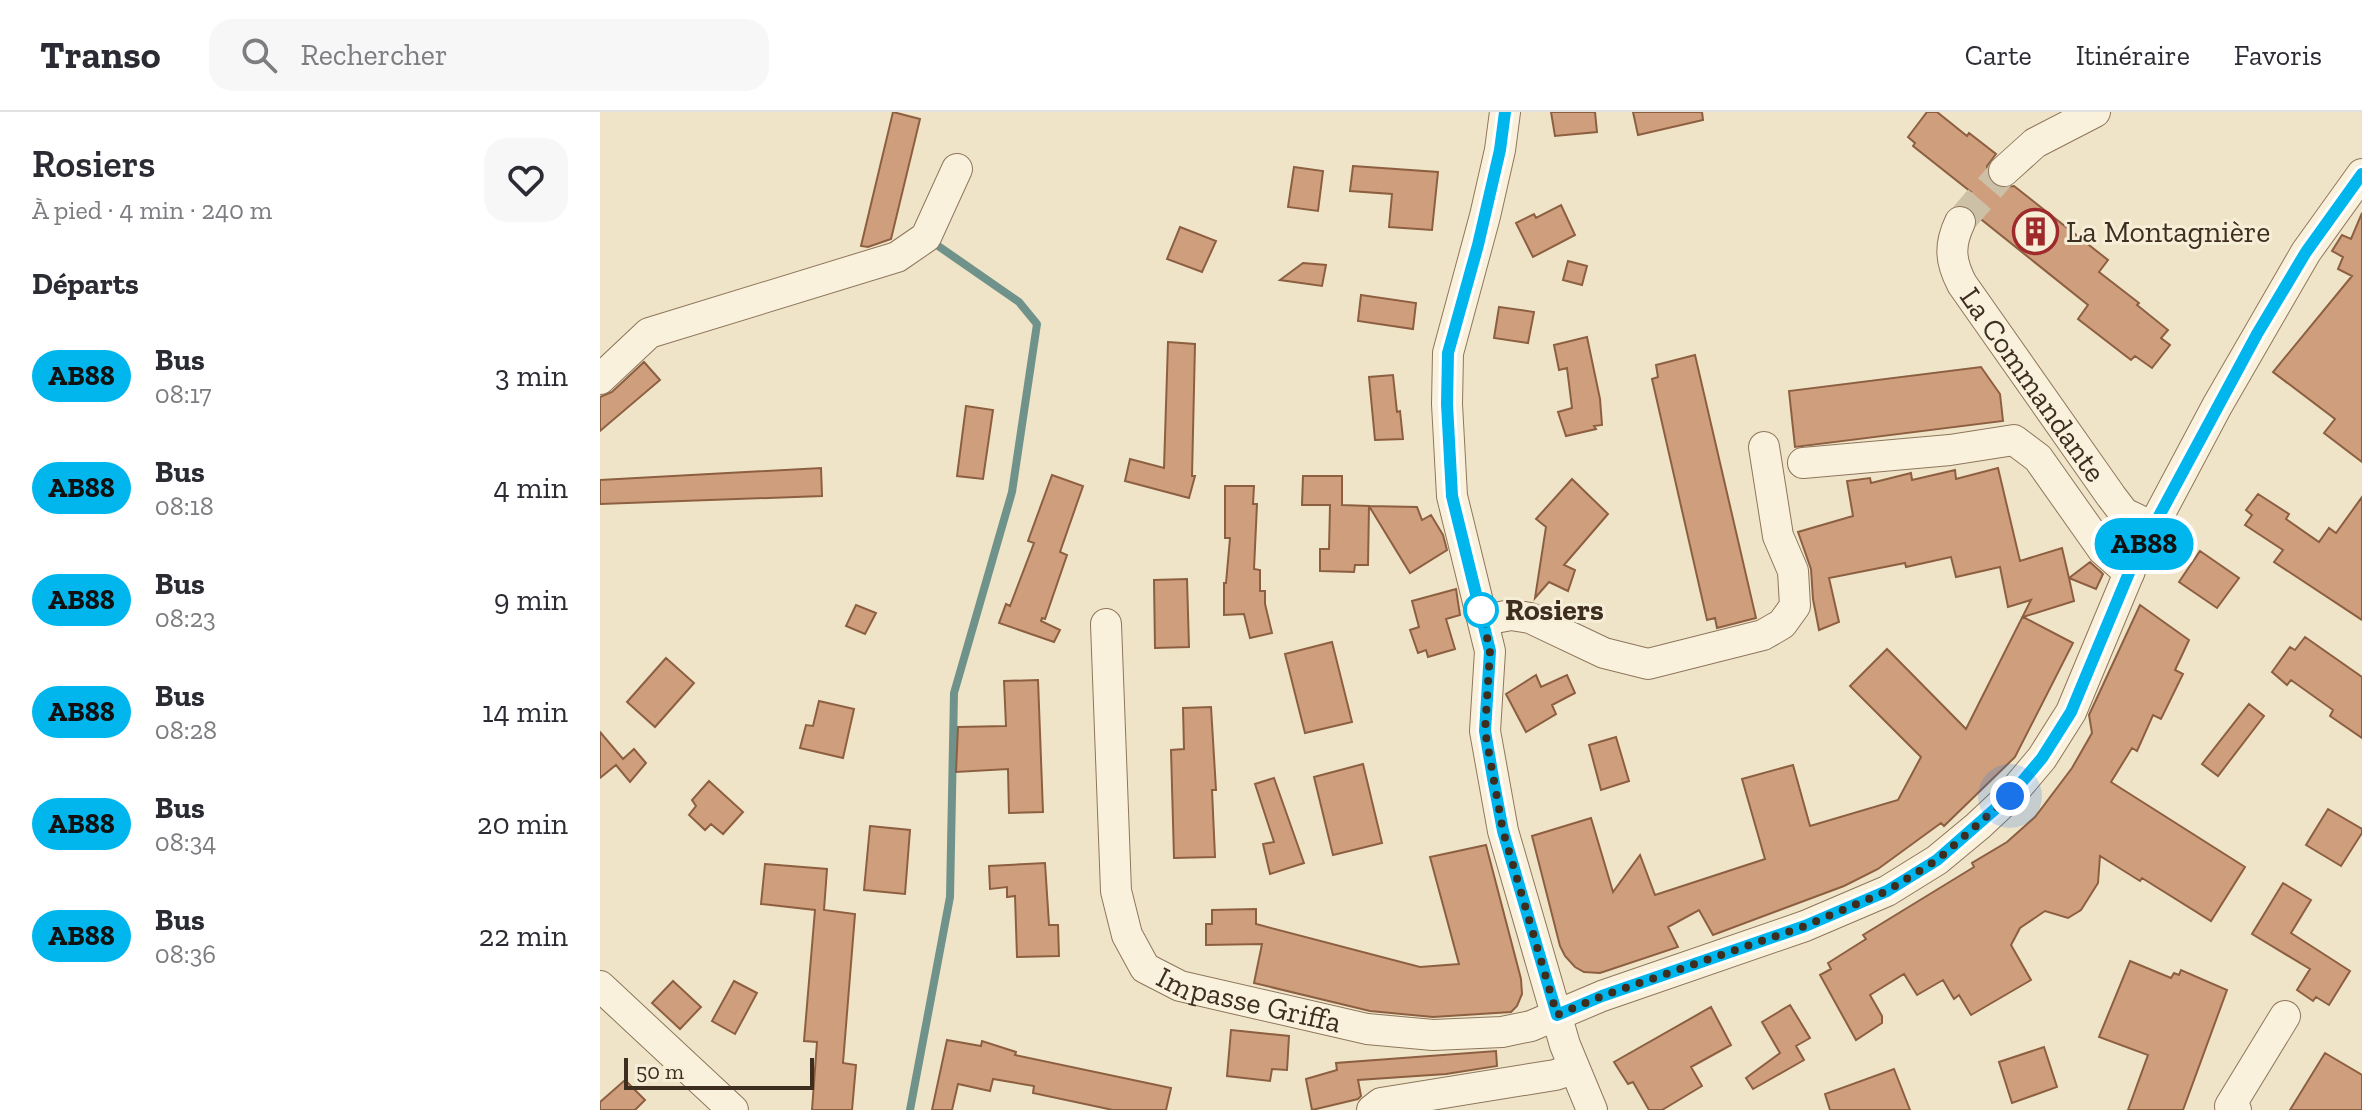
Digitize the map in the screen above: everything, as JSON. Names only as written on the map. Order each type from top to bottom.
[{"type":"street","points":[[1505,112],[1500,150],[1478,245],[1448,353],[1447,404],[1452,496],[1490,651],[1485,731],[1503,831],[1573,1069],[1592,1110]]},
{"type":"street","points":[[2004,171],[2035,143],[2095,112]]},
{"type":"street","points":[[600,379],[649,333],[897,257],[926,237],[957,169]]},
{"type":"street","name":"Impasse Griffa","points":[[1106,624],[1116,891],[1127,935],[1145,968],[1180,986],[1367,1029],[1433,1035],[1502,1032],[1531,1026],[1602,996],[1805,926],[1887,891],[1937,860],[2010,796],[2042,758],[2071,712],[2129,573],[2257,334],[2306,252],[2362,174]]},
{"type":"street","name":"La Commandante","points":[[1960,222],[1951,245],[1951,257],[1962,284],[2124,513],[2153,527]]},
{"type":"street","points":[[1803,463],[1950,450],[2014,440],[2038,458],[2103,550],[2129,573]]},
{"type":"street","points":[[1484,620],[1511,615],[1530,618],[1604,653],[1648,664],[1763,635],[1782,624],[1795,606],[1793,571],[1778,536],[1764,447]]},
{"type":"street","points":[[606,1006],[733,1110]]},
{"type":"street","points":[[2236,1110],[2230,1106],[2285,1016]]},
{"type":"street","points":[[1372,1110],[1381,1103],[1555,1075],[1573,1069]]},
{"type":"building","points":[[893,112],[920,119],[891,239],[868,247],[861,246]]},
{"type":"building","points":[[1551,112],[1595,112],[1597,132],[1555,136]]},
{"type":"building","points":[[1633,112],[1702,112],[1703,120],[1638,135]]},
{"type":"building","name":"La Montagnière","points":[[1927,112],[1937,112],[1996,154],[1987,166],[1991,184],[1999,188],[2014,186],[2108,260],[2099,272],[2168,330],[2161,338],[2170,345],[2152,368],[2135,356],[2131,360],[2078,319],[2088,305],[1962,204],[1971,192],[1913,146],[1915,143],[1908,137]]},
{"type":"building","points":[[1353,166],[1438,172],[1432,230],[1389,227],[1392,194],[1350,191]]},
{"type":"building","points":[[1294,167],[1323,171],[1318,211],[1288,207]]},
{"type":"building","points":[[1561,205],[1575,235],[1533,257],[1516,223],[1534,214],[1536,218]]},
{"type":"building","points":[[2362,213],[2362,462],[2324,433],[2335,419],[2273,372],[2352,276],[2338,269],[2343,257],[2332,251],[2342,235],[2351,239]]},
{"type":"building","points":[[1180,227],[1216,241],[1202,272],[1167,259]]},
{"type":"building","points":[[1568,261],[1587,266],[1582,285],[1563,280]]},
{"type":"building","points":[[1303,263],[1326,265],[1322,286],[1280,280]]},
{"type":"building","points":[[1361,295],[1416,303],[1413,329],[1358,321]]},
{"type":"building","points":[[1499,307],[1534,312],[1528,343],[1494,338]]},
{"type":"building","points":[[1587,337],[1602,425],[1566,436],[1558,412],[1572,408],[1567,368],[1559,370],[1554,345]]},
{"type":"building","points":[[1168,342],[1195,344],[1192,476],[1195,476],[1189,498],[1125,481],[1130,459],[1164,468]]},
{"type":"building","points":[[1695,355],[1756,618],[1717,628],[1715,618],[1707,620],[1652,379],[1658,377],[1656,365]]},
{"type":"building","points":[[644,362],[660,380],[600,431],[600,397],[612,392]]},
{"type":"building","points":[[1981,367],[2000,394],[2003,421],[1795,447],[1789,391]]},
{"type":"building","points":[[1393,375],[1403,439],[1375,440],[1369,377]]},
{"type":"building","points":[[966,406],[993,410],[983,479],[957,476]]},
{"type":"building","points":[[821,468],[822,496],[600,504],[600,480]]},
{"type":"building","points":[[1998,468],[2020,561],[2062,548],[2074,601],[2023,617],[2073,643],[2015,757],[1944,826],[1941,823],[1878,869],[1844,886],[1713,935],[1699,910],[1668,927],[1678,947],[1600,973],[1584,972],[1575,967],[1560,946],[1532,836],[1591,818],[1613,892],[1640,855],[1655,895],[1765,859],[1742,779],[1793,765],[1810,826],[1898,800],[1921,757],[1850,686],[1887,649],[1966,729],[2031,600],[2008,607],[2000,567],[1956,577],[1951,557],[1906,567],[1905,563],[1829,578],[1839,622],[1819,630],[1811,569],[1798,532],[1853,516],[1847,481],[1870,478],[1871,483],[1911,473],[1912,480],[1955,470],[1956,479]]},
{"type":"building","points":[[1052,475],[1083,486],[1060,552],[1067,555],[1045,619],[1041,621],[1060,630],[1054,642],[999,623],[1006,604],[1010,606],[1034,543],[1028,541]]},
{"type":"building","points":[[1303,476],[1342,476],[1342,505],[1369,506],[1368,565],[1355,565],[1354,572],[1320,571],[1320,549],[1329,549],[1330,505],[1302,505]]},
{"type":"building","points":[[1572,479],[1608,514],[1564,565],[1575,570],[1568,591],[1549,582],[1535,598],[1546,527],[1536,519]]},
{"type":"building","points":[[1225,486],[1254,486],[1253,504],[1257,504],[1254,569],[1260,570],[1260,591],[1265,591],[1272,633],[1250,638],[1244,614],[1224,615],[1224,583],[1230,538],[1225,538]]},
{"type":"building","points":[[2258,494],[2289,514],[2286,519],[2319,542],[2329,528],[2336,533],[2362,497],[2362,620],[2274,562],[2283,550],[2245,525],[2252,515],[2246,510]]},
{"type":"building","points":[[1369,506],[1417,507],[1422,520],[1431,515],[1443,535],[1447,550],[1410,573]]},
{"type":"building","points":[[2200,551],[2239,578],[2217,608],[2179,582]]},
{"type":"building","points":[[2090,562],[2103,574],[2096,589],[2069,578]]},
{"type":"building","points":[[1187,579],[1189,647],[1155,648],[1154,580]]},
{"type":"building","points":[[1456,589],[1460,615],[1446,619],[1455,649],[1428,657],[1426,650],[1418,653],[1410,630],[1419,627],[1412,601]]},
{"type":"building","points":[[856,605],[876,613],[865,634],[846,626]]},
{"type":"building","points":[[2140,605],[2189,640],[2175,670],[2183,674],[2161,719],[2153,715],[2137,751],[2132,748],[2111,782],[2245,867],[2211,921],[2100,856],[2098,883],[2081,910],[2068,918],[2045,911],[2020,928],[2011,945],[2031,980],[1971,1015],[1959,995],[1954,999],[1943,980],[1917,995],[1904,974],[1870,995],[1882,1016],[1882,1023],[1856,1040],[1820,975],[1831,969],[1828,963],[1866,939],[1863,935],[1974,867],[1972,863],[2007,842],[2035,817],[2072,768],[2092,733],[2089,715]]},
{"type":"building","points":[[2305,637],[2362,677],[2362,738],[2330,716],[2333,710],[2291,680],[2287,685],[2272,672],[2290,647],[2295,650]]},
{"type":"building","points":[[1332,642],[1352,722],[1305,733],[1285,654]]},
{"type":"building","points":[[666,658],[694,683],[655,727],[627,702]]},
{"type":"building","points":[[1536,675],[1541,687],[1567,675],[1575,693],[1552,705],[1556,714],[1526,732],[1506,694]]},
{"type":"building","points":[[1038,680],[1043,812],[1009,813],[1008,769],[956,772],[958,727],[1006,726],[1004,681]]},
{"type":"building","points":[[819,701],[854,709],[843,758],[800,748],[806,725],[813,726]]},
{"type":"building","points":[[2249,704],[2264,716],[2218,776],[2202,764]]},
{"type":"building","points":[[1211,707],[1216,790],[1212,790],[1215,857],[1174,858],[1171,750],[1184,749],[1183,708]]},
{"type":"building","points":[[600,732],[623,759],[634,749],[646,763],[630,782],[616,765],[600,778]]},
{"type":"building","points":[[1616,737],[1629,781],[1601,790],[1589,745]]},
{"type":"building","points":[[1363,764],[1382,843],[1333,855],[1314,777]]},
{"type":"building","points":[[1274,778],[1304,863],[1270,874],[1263,844],[1274,842],[1255,784]]},
{"type":"building","points":[[709,781],[743,812],[723,834],[711,824],[705,830],[689,815],[696,806],[692,800]]},
{"type":"building","points":[[2328,809],[2362,829],[2341,866],[2306,845]]},
{"type":"building","points":[[870,826],[910,830],[905,894],[864,890]]},
{"type":"building","points":[[1486,845],[1521,979],[1522,994],[1511,1012],[1433,1017],[1370,1011],[1254,983],[1262,944],[1206,945],[1206,924],[1212,924],[1212,910],[1256,909],[1256,924],[1420,967],[1459,964],[1430,857]]},
{"type":"building","points":[[1045,863],[1049,925],[1058,925],[1059,956],[1017,957],[1015,896],[1007,897],[1007,887],[990,889],[989,866]]},
{"type":"building","points":[[765,864],[827,869],[824,910],[855,914],[843,1063],[856,1065],[852,1110],[812,1110],[817,1042],[804,1041],[815,910],[761,904]]},
{"type":"building","points":[[2283,883],[2311,900],[2291,933],[2350,971],[2329,1005],[2316,997],[2313,1001],[2297,990],[2310,969],[2252,934]]},
{"type":"building","points":[[2130,961],[2171,978],[2174,973],[2179,975],[2181,970],[2227,990],[2183,1110],[2128,1110],[2148,1055],[2099,1037]]},
{"type":"building","points":[[673,981],[701,1007],[680,1029],[652,1003]]},
{"type":"building","points":[[734,981],[757,993],[735,1034],[712,1021]]},
{"type":"building","points":[[1790,1005],[1810,1038],[1796,1046],[1804,1060],[1753,1089],[1746,1078],[1780,1053],[1762,1022]]},
{"type":"building","points":[[1711,1007],[1731,1045],[1691,1067],[1702,1086],[1662,1110],[1649,1110],[1633,1082],[1628,1084],[1614,1062]]},
{"type":"building","points":[[1231,1030],[1289,1036],[1287,1070],[1272,1069],[1270,1081],[1227,1076]]},
{"type":"building","points":[[947,1040],[981,1046],[982,1041],[1016,1052],[1015,1055],[1171,1088],[1166,1110],[1113,1110],[1033,1093],[1034,1086],[993,1079],[990,1091],[958,1084],[952,1110],[932,1110]]},
{"type":"building","points":[[2044,1047],[2057,1087],[2012,1103],[1999,1062]]},
{"type":"building","points":[[1496,1051],[1497,1066],[1446,1074],[1358,1080],[1361,1096],[1358,1099],[1312,1110],[1306,1079],[1337,1070],[1336,1063]]},
{"type":"building","points":[[2325,1053],[2362,1075],[2362,1110],[2290,1110]]},
{"type":"building","points":[[1894,1069],[1910,1110],[1830,1110],[1825,1094]]},
{"type":"building","points":[[625,1080],[645,1100],[635,1110],[600,1110],[600,1102]]},
{"type":"waterway","points":[[910,1110],[950,897],[954,693],[1012,492],[1037,324],[1019,302],[931,241]]},
{"type":"tunnel","points":[[1960,222],[2004,171]]},
{"type":"bus line","name":"AB88","points":[[1505,112],[1500,150],[1472,274],[1448,353],[1447,404],[1452,496],[1490,651],[1485,731],[1503,831],[1557,1015],[1602,996],[1805,926],[1887,891],[1937,860],[2010,796],[2042,758],[2071,712],[2131,568],[2257,334],[2306,252],[2362,174]]},
{"type":"place","name":"La Montagnière","points":[[2035,232]]},
{"type":"place","name":"Rosiers","points":[[1481,610]]},
{"type":"route","points":[[1481,610],[1490,651],[1485,731],[1503,831],[1557,1015],[1602,996],[1805,926],[1887,891],[1937,860],[2010,796]]}]
